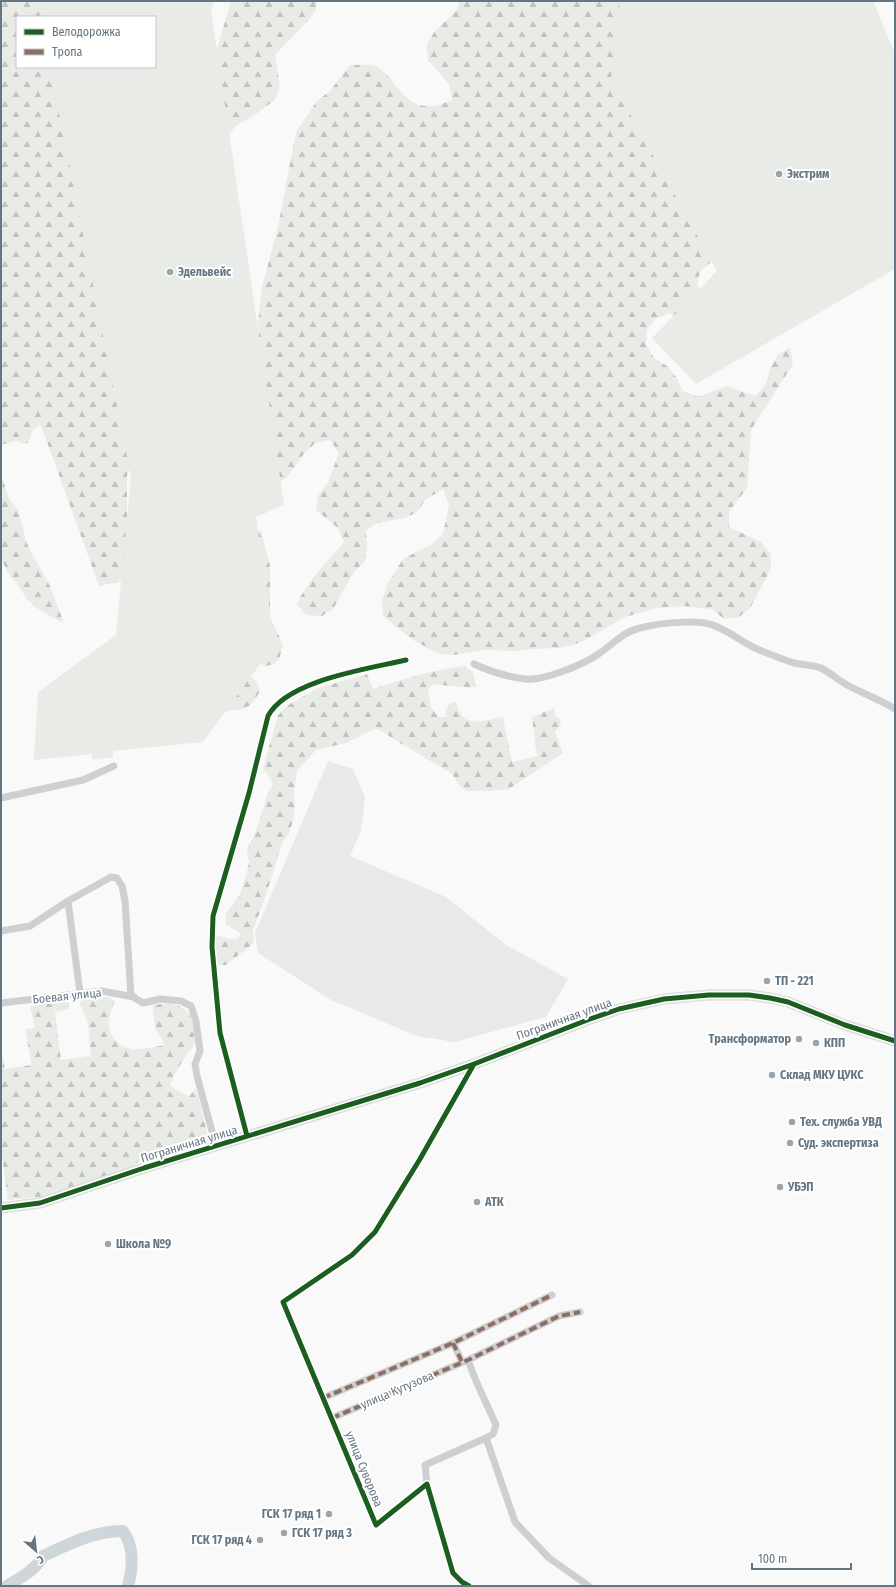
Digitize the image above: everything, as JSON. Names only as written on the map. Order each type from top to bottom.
[{"type":"street","points":[[474,664],[492,672],[526,679],[534,678],[559,672],[583,663],[599,654],[621,635],[634,629],[663,624],[703,623],[713,625],[772,656],[794,663],[821,668],[847,685],[895,709]]},
{"type":"street","points":[[247,1136],[220,1033],[212,947],[213,916],[249,793],[268,716],[280,702],[309,685],[333,677],[406,660]]},
{"type":"street","points":[[1,798],[83,780],[114,766]]},
{"type":"street","points":[[1,931],[30,926],[68,901],[111,878],[117,878],[122,886],[125,901],[132,996]]},
{"type":"street","points":[[68,901],[80,994]]},
{"type":"street","name":"Боевая улица","points":[[1,1003],[102,991],[132,996],[143,1003],[160,999],[181,1001],[190,1006],[196,1021],[200,1051],[195,1064],[197,1076],[216,1146]]},
{"type":"street","name":"Пограничная улица","points":[[1,1208],[40,1203],[247,1136],[420,1083],[474,1064],[575,1024],[612,1012],[664,1000],[701,995],[749,995],[779,999],[845,1025],[895,1041]]},
{"type":"street","name":"улица Суворова","points":[[427,1484],[376,1524],[283,1302],[352,1255],[375,1232],[420,1159],[474,1064]]},
{"type":"street","name":"улица Кутузова","points":[[323,1398],[453,1343],[552,1295]]},
{"type":"street","name":"улица Кутузова","points":[[332,1418],[465,1361],[559,1316],[580,1312]]},
{"type":"street","points":[[453,1343],[476,1381],[496,1425],[493,1434],[486,1438],[425,1465],[427,1484],[453,1573],[462,1582],[469,1586]]},
{"type":"street","points":[[486,1438],[515,1522],[549,1558],[589,1586]]},
{"type":"shaded area","points":[[328,761],[353,769],[365,797],[361,831],[350,856],[446,897],[506,945],[568,979],[546,1017],[454,1042],[417,1036],[331,1000],[258,953],[255,933]]},
{"type":"green space","points":[[1,1],[62,1],[64,16],[16,16],[16,68],[71,68],[131,466],[127,475],[127,580],[99,586],[41,425],[33,430],[29,442],[24,444],[16,441],[1,445]]},
{"type":"green space","name":"Эдельвейс","points":[[37,1],[214,1],[211,10],[284,505],[256,517],[275,644],[203,742],[113,751],[113,758],[92,759],[92,754],[34,760],[38,692],[116,635],[131,477],[50,68],[156,68],[156,16],[41,16]]},
{"type":"green space","points":[[231,1],[316,1],[316,10],[308,21],[275,55],[280,87],[275,100],[250,118],[237,125],[226,137],[215,56]]},
{"type":"green space","points":[[459,1],[635,1],[723,252],[700,271],[697,285],[706,296],[682,320],[669,313],[655,319],[647,330],[646,345],[654,358],[667,366],[676,377],[683,391],[698,397],[727,386],[755,396],[766,384],[770,369],[777,356],[790,347],[793,364],[751,430],[747,488],[729,512],[729,527],[761,542],[771,554],[771,569],[750,608],[739,617],[724,619],[712,609],[683,606],[668,607],[654,609],[625,617],[587,639],[573,645],[559,648],[517,651],[484,650],[454,655],[439,654],[413,640],[383,616],[382,601],[387,585],[403,559],[432,544],[443,534],[449,505],[443,489],[425,500],[417,512],[405,518],[377,523],[366,531],[367,545],[365,561],[354,572],[333,609],[322,616],[306,615],[297,604],[301,595],[312,579],[344,542],[338,528],[316,510],[318,496],[328,482],[339,453],[330,440],[315,443],[302,456],[285,479],[270,483],[258,323],[262,287],[278,227],[296,132],[317,101],[330,91],[350,65],[375,66],[386,74],[401,92],[413,103],[435,106],[452,100],[449,84],[428,60],[427,44],[435,31],[457,10]]},
{"type":"green space","name":"Экстрим","points":[[620,1],[873,1],[895,54],[895,269],[696,384],[652,338],[717,271],[611,79]]},
{"type":"green space","points":[[1,474],[9,499],[18,510],[27,544],[50,586],[63,621],[61,622],[35,607],[26,598],[17,583],[9,574],[1,559]]},
{"type":"green space","points":[[261,531],[270,566],[270,617],[283,645],[279,659],[274,664],[266,666],[252,661],[249,673],[258,684],[260,691],[253,702],[246,708],[225,712],[254,534]]},
{"type":"green space","points":[[464,666],[473,672],[476,687],[433,684],[428,689],[431,708],[439,717],[446,717],[445,711],[450,703],[456,702],[463,717],[474,722],[503,717],[512,762],[537,756],[532,717],[554,708],[556,717],[561,719],[560,726],[555,732],[563,753],[509,789],[466,791],[459,785],[452,774],[382,731],[374,729],[346,743],[316,750],[297,771],[293,821],[289,834],[282,843],[266,895],[253,930],[254,943],[226,965],[219,965],[216,961],[215,937],[220,936],[229,939],[238,938],[241,934],[226,924],[226,914],[240,894],[249,863],[247,850],[256,831],[268,792],[273,785],[263,769],[278,715],[288,705],[318,688],[367,674],[373,689],[418,675]]},
{"type":"green space","points":[[95,997],[109,997],[115,1001],[109,1019],[109,1028],[116,1042],[130,1049],[164,1045],[155,1025],[153,1005],[175,1005],[186,1010],[190,1015],[193,1022],[195,1043],[178,1069],[170,1086],[189,1097],[196,1088],[209,1140],[145,1157],[128,1169],[39,1197],[8,1200],[1,1148],[1,1048],[5,1069],[32,1065],[25,1029],[35,1028],[30,1006],[68,1001],[69,1009],[55,1012],[61,1060],[91,1056],[88,1023],[79,1001]]},
{"type":"waterway","points":[[7,1586],[32,1570],[43,1556],[92,1536],[102,1533],[123,1531],[130,1544],[132,1557],[128,1586]]},
{"type":"marked path","points":[[323,1398],[453,1343],[552,1295]]},
{"type":"marked path","points":[[332,1418],[468,1360],[559,1316],[580,1312]]},
{"type":"marked path","points":[[453,1343],[462,1362]]},
{"type":"cycle path","points":[[247,1136],[220,1033],[212,947],[213,916],[249,793],[268,716],[278,704],[292,693],[310,685],[351,672],[406,660]]},
{"type":"cycle path","points":[[1,1208],[40,1203],[144,1168],[420,1083],[619,1009],[664,999],[709,995],[749,995],[770,998],[788,1002],[845,1025],[895,1041]]},
{"type":"cycle path","points":[[469,1586],[462,1582],[453,1573],[427,1484],[376,1525],[283,1302],[352,1255],[375,1232],[420,1159],[474,1064]]},
{"type":"place","name":"Экстрим","points":[[779,174]]},
{"type":"place","name":"Эдельвейс","points":[[170,272]]},
{"type":"place","name":"ТП - 221","points":[[767,981]]},
{"type":"place","name":"Трансформатор","points":[[799,1039]]},
{"type":"place","name":"КПП","points":[[816,1043]]},
{"type":"place","name":"Склад МКУ ЦУКС","points":[[772,1075]]},
{"type":"place","name":"Тех. служба УВД","points":[[792,1122]]},
{"type":"place","name":"Суд. экспертиза","points":[[790,1143]]},
{"type":"place","name":"УБЭП","points":[[780,1187]]},
{"type":"place","name":"АТК","points":[[477,1202]]},
{"type":"place","name":"Школа №9","points":[[108,1244]]},
{"type":"place","name":"ГСК 17 ряд 1","points":[[329,1514]]},
{"type":"place","name":"ГСК 17 ряд 3","points":[[284,1533]]},
{"type":"place","name":"ГСК 17 ряд 4","points":[[260,1540]]}]
